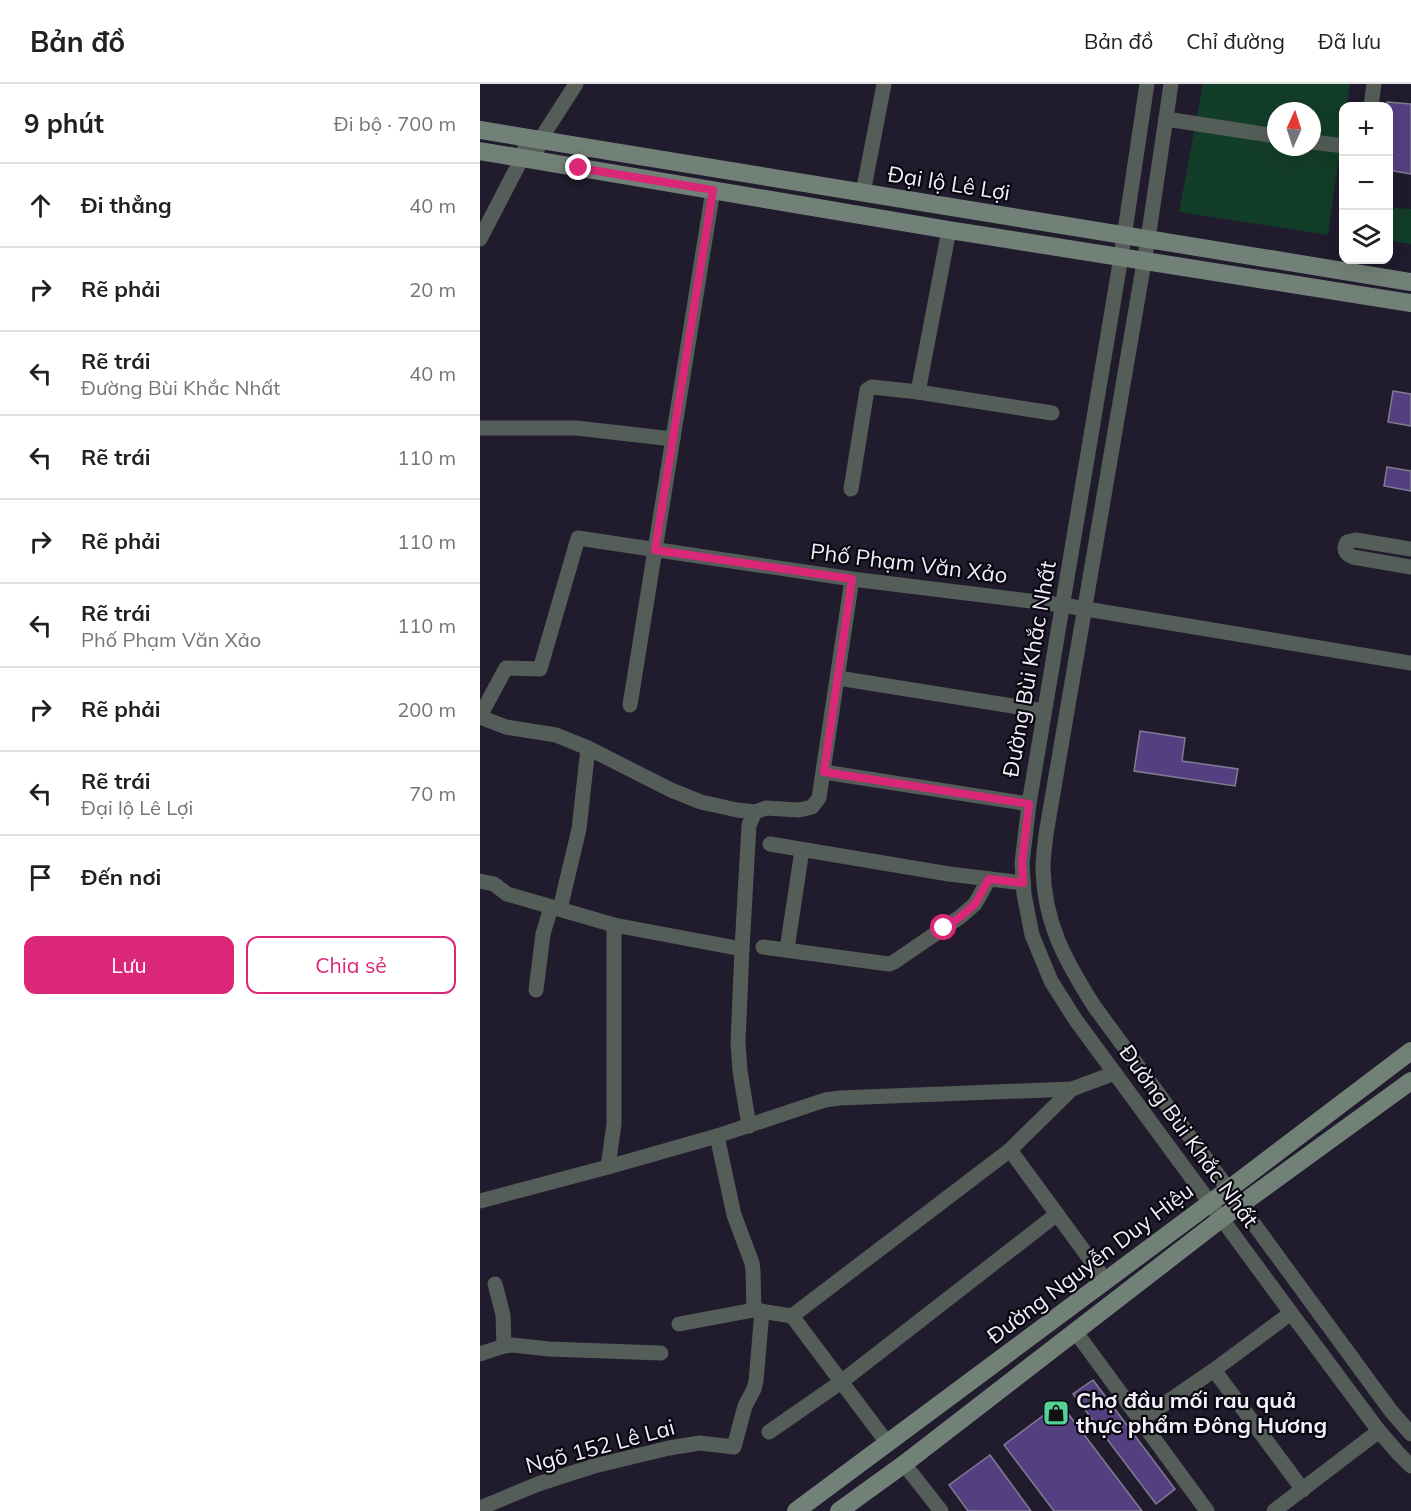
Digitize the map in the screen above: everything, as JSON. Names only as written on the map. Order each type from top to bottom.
[{"type":"main road","name":"Đại lộ Lê Lợi","points":[[480,130],[1411,282]]},
{"type":"main road","name":"Đại lộ Lê Lợi","points":[[480,151],[949,230],[1411,303]]},
{"type":"main road","name":"Đường Nguyễn Duy Hiệu","points":[[796,1511],[1411,1051]]},
{"type":"main road","name":"Đường Nguyễn Duy Hiệu","points":[[839,1511],[904,1464],[1221,1219],[1411,1081]]},
{"type":"main road","points":[[888,1444],[904,1464]]},
{"type":"street","points":[[480,239],[528,159],[534,139],[576,84]]},
{"type":"street","points":[[863,193],[884,84]]},
{"type":"street","name":"Đường Bùi Khắc Nhất","points":[[1147,84],[1121,257],[1029,804],[1022,863],[1024,894],[1032,935],[1051,981],[1075,1019],[1379,1431],[1411,1466]]},
{"type":"street","name":"Đường Bùi Khắc Nhất","points":[[1171,84],[1148,239],[1046,834],[1043,866],[1046,896],[1054,932],[1070,968],[1094,1006],[1411,1434]]},
{"type":"street","points":[[1372,102],[1374,84]]},
{"type":"street","points":[[1166,119],[1267,135]]},
{"type":"street","points":[[1321,143],[1339,145]]},
{"type":"street","points":[[630,705],[713,190]]},
{"type":"street","points":[[918,392],[949,230]]},
{"type":"street","points":[[851,489],[868,389],[872,387],[1052,412]]},
{"type":"street","points":[[480,428],[576,428],[673,439]]},
{"type":"street","name":"Phố Phạm Văn Xảo","points":[[480,717],[506,668],[540,669],[578,538],[852,579],[1062,605],[1411,663]]},
{"type":"street","points":[[1411,549],[1356,540],[1347,542],[1345,546],[1345,551],[1353,557],[1411,567]]},
{"type":"street","points":[[480,717],[506,727],[556,735],[701,802],[755,812],[766,808],[799,810],[812,807],[819,798],[824,772],[852,579]]},
{"type":"street","points":[[838,678],[1044,711]]},
{"type":"street","points":[[536,990],[543,934],[555,908],[579,829],[588,748]]},
{"type":"street","points":[[824,772],[1029,804]]},
{"type":"street","points":[[749,1125],[740,1071],[738,1042],[749,825],[755,812]]},
{"type":"street","points":[[770,844],[949,874],[1023,883]]},
{"type":"street","points":[[787,949],[802,850]]},
{"type":"street","points":[[763,946],[889,964],[960,917],[975,904],[989,879]]},
{"type":"street","points":[[480,881],[494,884],[507,894],[614,925],[742,949]]},
{"type":"street","points":[[608,1167],[614,1124],[614,925]]},
{"type":"street","points":[[480,1201],[717,1136],[825,1100],[1072,1089],[1115,1073]]},
{"type":"street","points":[[792,1317],[1010,1150],[1072,1089]]},
{"type":"street","points":[[717,1136],[735,1215],[752,1263],[758,1311]]},
{"type":"street","points":[[1010,1150],[1106,1281]]},
{"type":"street","points":[[769,1432],[841,1382],[1057,1214]]},
{"type":"street","points":[[495,1284],[503,1315],[504,1346]]},
{"type":"street","points":[[679,1323],[758,1311],[792,1317],[888,1444]]},
{"type":"street","name":"Ngõ 152 Lê Lai","points":[[480,1508],[538,1484],[594,1466],[700,1443],[734,1447],[756,1381],[758,1311]]},
{"type":"street","points":[[1141,1420],[1291,1313]]},
{"type":"street","points":[[1075,1330],[1207,1511]]},
{"type":"street","points":[[480,1354],[504,1346],[661,1353]]},
{"type":"street","points":[[1214,1370],[1303,1490]]},
{"type":"street","points":[[1274,1511],[1379,1431]]},
{"type":"street","points":[[904,1464],[940,1511]]},
{"type":"green space","points":[[1203,84],[1350,84],[1348,102],[1339,102],[1339,157],[1328,235],[1179,212]]},
{"type":"green space","points":[[1393,209],[1411,209],[1411,244],[1393,242]]},
{"type":"building","points":[[1393,102],[1411,104],[1411,174],[1393,171]]},
{"type":"building","points":[[1393,391],[1411,394],[1411,426],[1388,422]]},
{"type":"building","points":[[1387,467],[1411,471],[1411,491],[1384,486]]},
{"type":"building","points":[[1140,731],[1185,738],[1182,761],[1238,769],[1235,786],[1134,771]]},
{"type":"building","points":[[1093,1380],[1175,1489],[1156,1504],[1073,1394]]},
{"type":"building","points":[[1060,1403],[1142,1511],[1054,1511],[1004,1445]]},
{"type":"building","points":[[990,1455],[1031,1511],[968,1511],[949,1485]]},
{"type":"place","name":"Chợ đầu mối rau quả thực phẩm Đông Hương","points":[[1056,1413]]},
{"type":"route","points":[[579,168],[713,190],[655,550],[852,579],[824,772],[1029,804],[1022,863],[1023,883],[989,879],[975,904],[944,928]]}]
